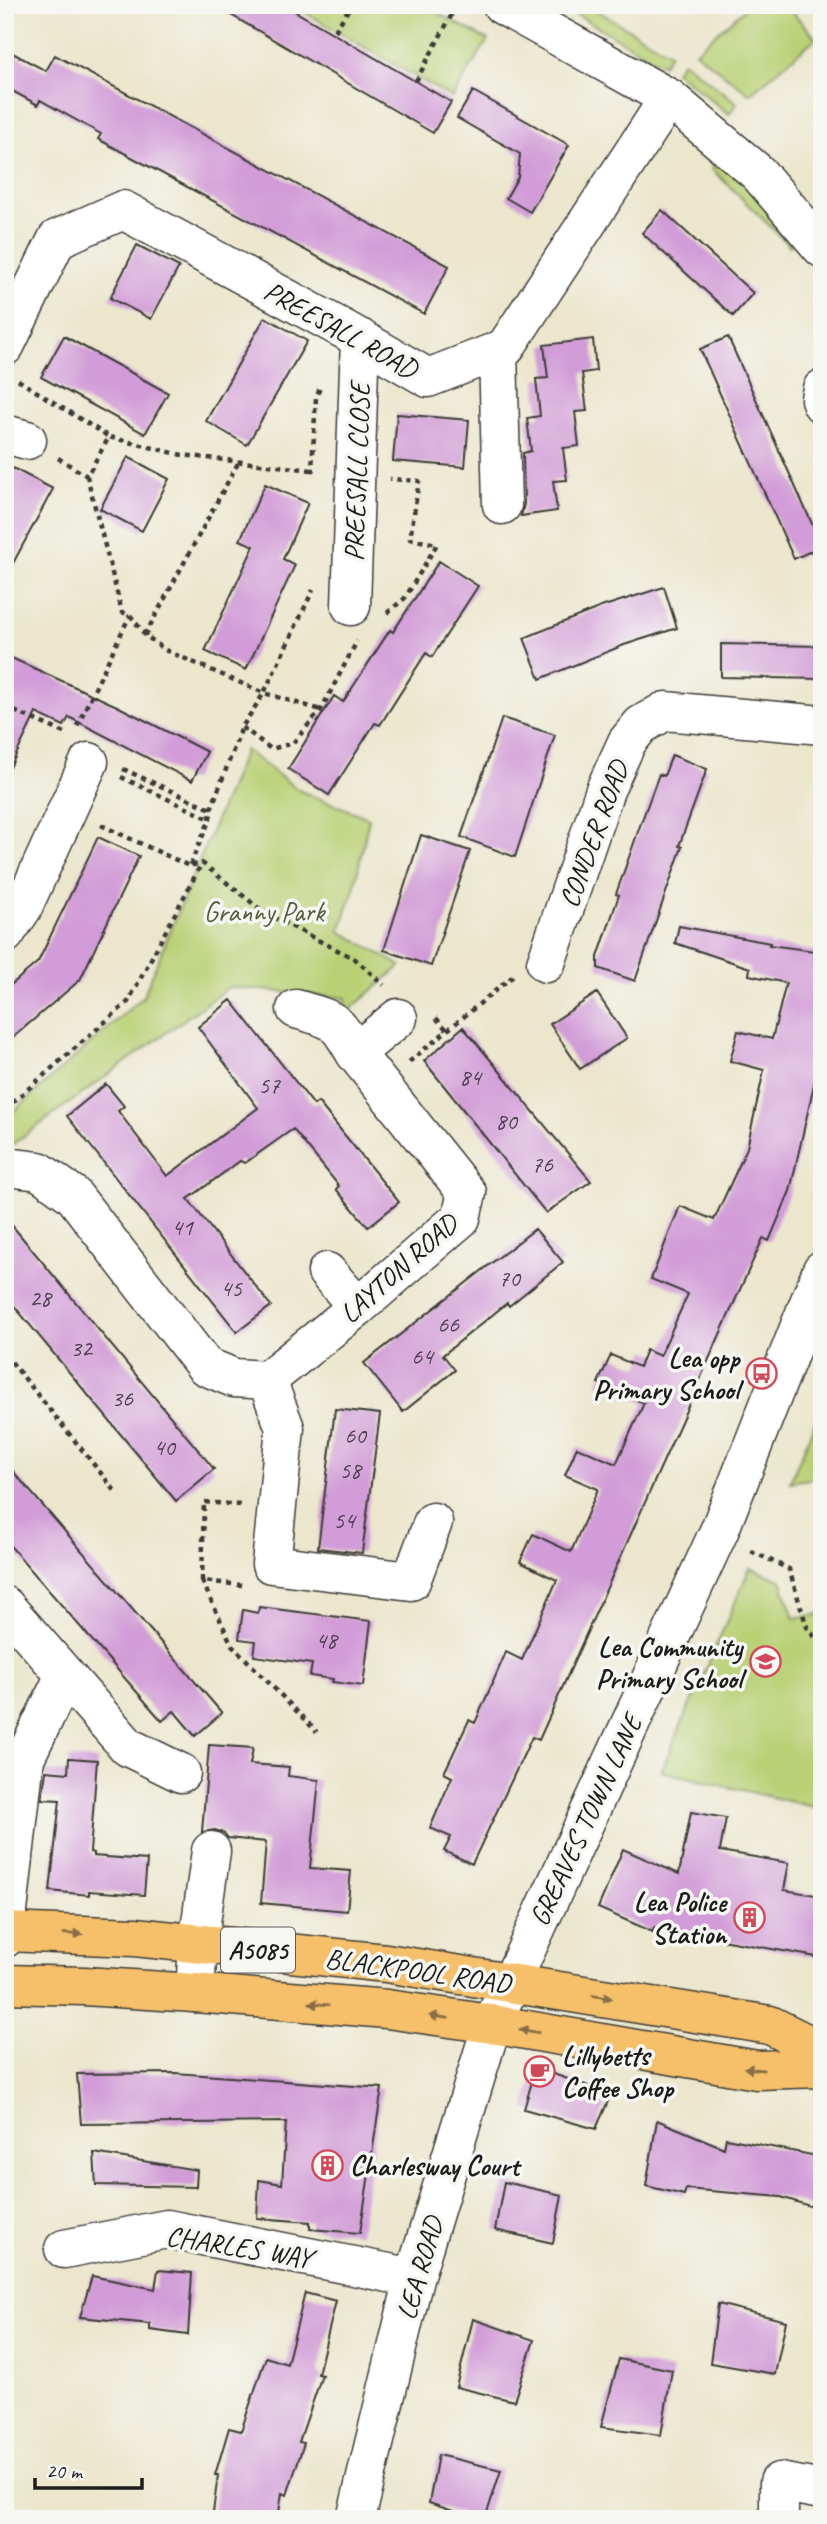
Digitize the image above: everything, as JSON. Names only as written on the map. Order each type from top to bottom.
[{"type":"highway","name":"BLACKPOOL ROAD","points":[[6,1932],[135,1937],[386,1963],[770,2025],[822,2051]]},
{"type":"highway","name":"BLACKPOOL ROAD","points":[[5,1984],[195,1993],[387,2009],[492,2024],[757,2070],[822,2068]]},
{"type":"street","points":[[502,5],[669,98],[758,173],[822,248]]},
{"type":"street","name":"PREESALL ROAD","points":[[11,362],[57,239],[123,210],[360,338],[428,378],[498,351],[505,348],[669,98]]},
{"type":"street","name":"PREESALL CLOSE","points":[[351,606],[360,338]]},
{"type":"street","points":[[498,351],[502,505]]},
{"type":"street","points":[[822,389],[822,404]]},
{"type":"street","name":"CONDER ROAD","points":[[546,963],[605,790],[627,742],[641,725],[666,711],[822,725]]},
{"type":"street","points":[[5,934],[22,909],[68,810],[105,765]]},
{"type":"street","name":"LAYTON ROAD","points":[[267,1380],[358,1307],[461,1218],[467,1193],[355,1054],[341,1028],[333,1021],[296,1009]]},
{"type":"street","points":[[355,1054],[398,1018]]},
{"type":"street","points":[[5,1169],[7,1167],[39,1171],[73,1195],[205,1366],[234,1378],[267,1380],[285,1427],[271,1564],[411,1581],[433,1522]]},
{"type":"street","points":[[327,1272],[358,1307]]},
{"type":"street","name":"GREAVES TOWN LANE","points":[[510,1982],[716,1536],[819,1286]]},
{"type":"street","points":[[5,1606],[128,1747],[181,1773]]},
{"type":"street","points":[[5,1938],[25,1758],[65,1675]]},
{"type":"street","points":[[195,1993],[198,1944],[211,1851]]},
{"type":"street","name":"LEA ROAD","points":[[356,2519],[414,2278],[492,2024],[510,1982]]},
{"type":"street","name":"CHARLES WAY","points":[[64,2249],[167,2229],[414,2278]]},
{"type":"street","points":[[779,2519],[779,2482],[822,2490]]},
{"type":"path","points":[[335,31],[351,5]]},
{"type":"path","points":[[416,81],[457,5]]},
{"type":"path","points":[[11,362],[109,438],[182,455],[324,471]]},
{"type":"path","points":[[312,470],[316,397],[321,386]]},
{"type":"path","points":[[109,438],[88,476],[122,612],[130,615],[145,635],[165,650],[264,693],[321,710]]},
{"type":"path","points":[[145,635],[238,463]]},
{"type":"path","points":[[190,866],[242,727],[264,693],[317,582]]},
{"type":"path","points":[[5,708],[72,736],[130,615]]},
{"type":"path","points":[[105,765],[211,809]]},
{"type":"path","points":[[105,765],[210,818]]},
{"type":"path","points":[[68,810],[190,866],[202,863]]},
{"type":"path","points":[[202,863],[265,913],[355,959],[387,988],[398,1018]]},
{"type":"path","points":[[5,1109],[128,1002],[202,863]]},
{"type":"path","points":[[381,1084],[529,963],[544,969],[546,963]]},
{"type":"path","points":[[5,1354],[116,1492]]},
{"type":"path","points":[[277,1499],[255,1506],[204,1502],[202,1581],[232,1645],[317,1732]]},
{"type":"path","points":[[716,1536],[789,1569],[807,1627],[822,1647]]},
{"type":"path","points":[[202,1581],[252,1586],[271,1564]]},
{"type":"green space","points":[[292,5],[422,5],[488,40],[452,98]]},
{"type":"green space","points":[[560,5],[587,5],[670,53],[663,65]]},
{"type":"green space","points":[[749,5],[786,5],[816,38],[750,94],[695,52]]},
{"type":"green space","points":[[683,61],[737,103],[729,114],[675,71]]},
{"type":"green space","points":[[718,159],[799,236],[790,246],[712,169]]},
{"type":"green space","name":"Granny Park","points":[[245,750],[300,791],[369,818],[354,889],[340,931],[401,966],[346,1013],[346,998],[229,987],[13,1144],[5,1136],[5,1119],[143,997]]},
{"type":"green space","points":[[822,1406],[822,1477],[790,1482]]},
{"type":"green space","name":"Lea Community Primary School","points":[[750,1568],[781,1580],[794,1618],[822,1614],[822,1809],[661,1771]]},
{"type":"building","points":[[214,5],[284,5],[451,102],[433,133]]},
{"type":"building","points":[[5,49],[46,71],[55,55],[449,266],[424,314],[98,139],[101,134],[40,100],[38,105],[5,87]]},
{"type":"building","points":[[473,91],[569,145],[530,212],[506,198],[518,177],[520,154],[457,118]]},
{"type":"building","points":[[662,210],[753,293],[733,316],[642,233]]},
{"type":"building","points":[[137,245],[179,267],[151,319],[110,298]]},
{"type":"building","points":[[265,317],[307,341],[247,445],[206,421]]},
{"type":"building","points":[[64,336],[168,393],[145,434],[41,377]]},
{"type":"building","points":[[728,337],[822,546],[794,559],[700,349]]},
{"type":"building","points":[[593,339],[596,371],[582,373],[587,411],[575,412],[579,446],[563,448],[567,480],[553,481],[557,511],[521,516],[524,504],[523,453],[531,451],[527,418],[540,416],[536,379],[548,378],[544,345]]},
{"type":"building","points":[[397,414],[469,420],[465,467],[393,461]]},
{"type":"building","points":[[128,457],[169,479],[142,531],[100,509]]},
{"type":"building","points":[[5,464],[53,489],[5,578]]},
{"type":"building","points":[[265,484],[308,503],[283,559],[295,565],[246,670],[205,651],[254,546],[240,540]]},
{"type":"building","points":[[439,561],[478,586],[432,657],[426,653],[380,725],[375,723],[329,795],[288,769],[334,696],[343,702]]},
{"type":"building","points":[[664,587],[677,628],[624,645],[540,679],[524,638],[601,607]]},
{"type":"building","points":[[721,644],[822,646],[822,679],[721,677]]},
{"type":"building","points":[[5,655],[119,707],[207,752],[192,781],[69,717],[64,726],[36,713],[5,778]]},
{"type":"building","points":[[502,718],[555,735],[515,857],[461,837]]},
{"type":"building","points":[[672,755],[707,769],[635,981],[598,968],[598,957],[619,895],[616,894],[641,823],[659,774],[664,776]]},
{"type":"building","points":[[421,835],[470,851],[431,966],[384,950]]},
{"type":"building","points":[[98,837],[139,856],[80,980],[5,1044],[5,990],[38,962]]},
{"type":"building","points":[[679,926],[770,943],[769,945],[822,952],[822,1049],[790,1191],[769,1241],[763,1238],[539,1740],[532,1737],[472,1864],[444,1851],[451,1837],[430,1828],[452,1777],[444,1773],[469,1720],[475,1723],[506,1652],[522,1660],[557,1580],[520,1562],[533,1534],[571,1552],[598,1489],[565,1475],[577,1447],[616,1464],[644,1403],[598,1383],[611,1355],[639,1367],[646,1350],[660,1356],[688,1294],[651,1279],[680,1206],[714,1220],[747,1148],[764,1070],[730,1061],[738,1031],[772,1039],[786,983],[749,975],[750,968],[675,943]]},
{"type":"building","points":[[597,993],[627,1038],[580,1069],[550,1024]]},
{"type":"building","points":[[231,1000],[314,1105],[318,1102],[399,1202],[368,1227],[336,1189],[339,1186],[293,1129],[245,1163],[240,1161],[188,1199],[271,1306],[237,1332],[67,1116],[106,1084],[124,1106],[118,1111],[167,1176],[258,1108],[198,1027]]},
{"type":"building","points":[[463,1027],[591,1181],[546,1213],[424,1061]]},
{"type":"building","points":[[5,1217],[214,1469],[176,1501],[5,1295]]},
{"type":"building","points":[[535,1229],[563,1262],[443,1355],[455,1370],[403,1412],[364,1363]]},
{"type":"building","points":[[335,1409],[380,1414],[362,1553],[318,1548]]},
{"type":"building","points":[[5,1462],[222,1713],[195,1736],[174,1711],[162,1721],[5,1540]]},
{"type":"building","points":[[259,1607],[371,1621],[363,1686],[310,1676],[312,1664],[254,1656],[256,1641],[239,1639],[243,1610],[258,1613]]},
{"type":"building","points":[[209,1745],[253,1748],[250,1764],[289,1767],[288,1776],[319,1780],[310,1868],[351,1871],[347,1911],[261,1903],[266,1842],[228,1838],[224,1833],[215,1830],[202,1832]]},
{"type":"building","points":[[69,1758],[97,1760],[90,1852],[93,1856],[147,1860],[144,1895],[89,1891],[89,1895],[50,1891],[60,1800],[42,1799],[46,1771],[68,1773]]},
{"type":"building","points":[[691,1812],[726,1818],[720,1851],[789,1863],[784,1890],[822,1896],[822,1958],[654,1928],[653,1932],[598,1908],[623,1849],[679,1874]]},
{"type":"building","points":[[536,2068],[611,2094],[596,2129],[524,2109]]},
{"type":"building","name":"Charlesway Court","points":[[175,2073],[382,2088],[360,2233],[310,2229],[310,2222],[257,2218],[259,2180],[282,2184],[286,2122],[81,2124],[77,2074]]},
{"type":"building","points":[[657,2120],[724,2148],[726,2138],[822,2157],[822,2210],[781,2197],[686,2189],[684,2195],[646,2186]]},
{"type":"building","points":[[94,2153],[197,2170],[196,2187],[96,2185]]},
{"type":"building","points":[[504,2182],[562,2195],[553,2243],[495,2230]]},
{"type":"building","points":[[158,2270],[192,2273],[188,2335],[150,2330],[150,2324],[80,2317],[92,2276],[155,2289]]},
{"type":"building","points":[[305,2293],[336,2301],[318,2374],[322,2375],[299,2442],[304,2443],[287,2495],[282,2493],[278,2519],[212,2519],[218,2475],[215,2475],[229,2428],[241,2431],[266,2357],[287,2364]]},
{"type":"building","points":[[718,2304],[786,2321],[775,2374],[710,2363]]},
{"type":"building","points":[[473,2319],[534,2340],[514,2401],[456,2387]]},
{"type":"building","points":[[619,2359],[672,2370],[661,2435],[601,2427]]},
{"type":"building","points":[[438,2455],[501,2470],[485,2519],[477,2519],[429,2503]]},
{"type":"place","name":"Lea opp Primary School","points":[[762,1373]]},
{"type":"place","name":"Lea Community Primary School","points":[[765,1662]]},
{"type":"place","name":"Lea Police Station","points":[[749,1917]]},
{"type":"place","name":"Lillybetts Coffee Shop","points":[[539,2071]]},
{"type":"place","name":"Charlesway Court","points":[[327,2165]]}]
